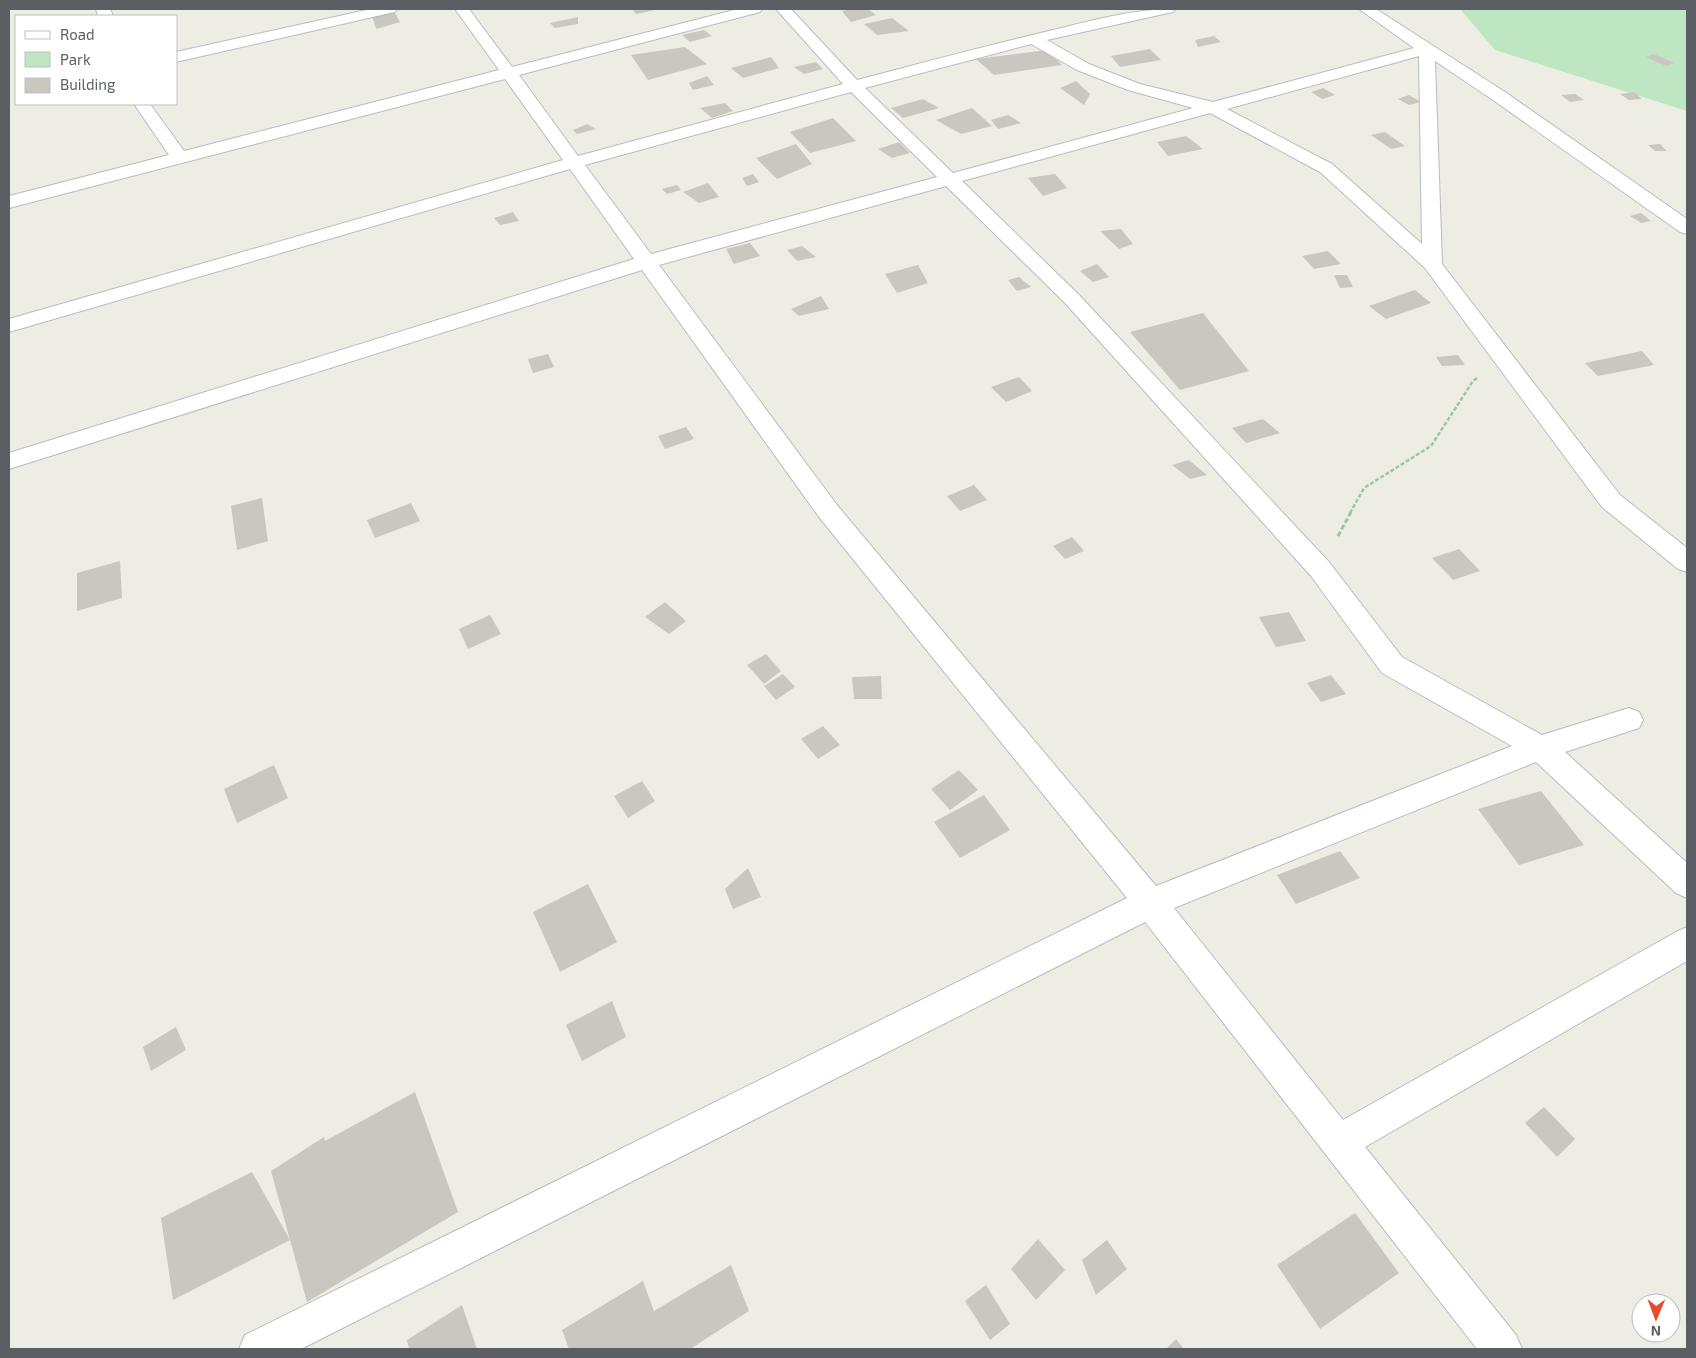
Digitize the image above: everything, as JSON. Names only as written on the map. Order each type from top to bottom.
[{"type":"street","points":[[178,56],[301,22],[390,9]]},
{"type":"street","points":[[462,9],[828,511],[1150,903],[1502,1349]]},
{"type":"street","points":[[9,202],[754,9]]},
{"type":"street","points":[[783,9],[854,86],[1072,299],[1320,570],[1392,665],[1540,748],[1687,883]]},
{"type":"street","points":[[9,326],[573,161],[1108,21],[1168,9]]},
{"type":"street","points":[[1366,9],[1499,96],[1687,228]]},
{"type":"street","points":[[1035,40],[1083,67],[1134,88],[1211,107],[1326,168],[1432,264],[1611,501],[1687,562]]},
{"type":"street","points":[[9,461],[646,262],[948,178],[1427,49]]},
{"type":"street","points":[[1427,49],[1432,264]]},
{"type":"street","points":[[143,105],[178,158]]},
{"type":"street","points":[[259,1349],[1150,903],[1540,748],[1629,720]]},
{"type":"street","points":[[1339,1142],[1687,943]]},
{"type":"path","points":[[1320,570],[1364,488],[1431,446],[1473,380],[1506,362]]},
{"type":"green space","points":[[1460,9],[1687,9],[1687,111],[1495,50]]},
{"type":"building","points":[[632,9],[655,9],[655,10],[636,14]]},
{"type":"building","points":[[868,9],[876,15],[851,22],[842,11]]},
{"type":"building","points":[[394,11],[400,22],[376,29],[372,16]]},
{"type":"building","points":[[578,17],[578,24],[555,28],[550,23]]},
{"type":"building","points":[[892,18],[909,31],[877,35],[864,24]]},
{"type":"building","points":[[704,30],[712,36],[690,42],[682,35]]},
{"type":"building","points":[[1214,36],[1221,42],[1198,47],[1195,40]]},
{"type":"building","points":[[685,47],[707,64],[648,80],[631,55]]},
{"type":"building","points":[[1150,49],[1161,60],[1120,67],[1111,56]]},
{"type":"building","points":[[1047,50],[1062,65],[994,75],[976,59]]},
{"type":"building","points":[[1654,54],[1674,63],[1666,66],[1646,57]]},
{"type":"building","points":[[771,57],[779,68],[743,78],[731,68]]},
{"type":"building","points":[[816,62],[823,69],[804,74],[794,67]]},
{"type":"building","points":[[707,76],[714,85],[693,90],[689,83]]},
{"type":"building","points":[[1076,81],[1090,94],[1084,105],[1060,88]]},
{"type":"building","points":[[1323,88],[1335,95],[1322,99],[1311,92]]},
{"type":"building","points":[[1634,92],[1642,99],[1629,100],[1620,94]]},
{"type":"building","points":[[1575,94],[1584,100],[1570,102],[1561,95]]},
{"type":"building","points":[[1409,95],[1421,102],[1409,105],[1398,99]]},
{"type":"building","points":[[923,99],[939,108],[903,118],[891,108]]},
{"type":"building","points":[[725,103],[733,111],[712,118],[700,108]]},
{"type":"building","points":[[972,108],[992,126],[961,134],[936,120]]},
{"type":"building","points":[[1008,115],[1021,123],[998,129],[991,120]]},
{"type":"building","points":[[833,118],[856,141],[810,153],[790,132]]},
{"type":"building","points":[[587,124],[596,129],[577,134],[573,130]]},
{"type":"building","points":[[1385,132],[1405,146],[1391,149],[1371,135]]},
{"type":"building","points":[[1186,136],[1203,149],[1168,156],[1157,142]]},
{"type":"building","points":[[899,142],[910,153],[892,158],[878,149]]},
{"type":"building","points":[[796,144],[812,164],[777,179],[756,158]]},
{"type":"building","points":[[1660,144],[1667,151],[1655,151],[1648,145]]},
{"type":"building","points":[[753,174],[759,182],[747,186],[742,178]]},
{"type":"building","points":[[1055,174],[1067,188],[1043,196],[1028,178]]},
{"type":"building","points":[[708,183],[719,197],[699,203],[683,192]]},
{"type":"building","points":[[677,185],[681,190],[667,194],[662,189]]},
{"type":"building","points":[[513,212],[519,221],[500,225],[494,218]]},
{"type":"building","points":[[1641,213],[1651,221],[1641,223],[1630,216]]},
{"type":"building","points":[[1121,229],[1133,244],[1119,249],[1100,231]]},
{"type":"building","points":[[750,243],[760,256],[734,264],[726,249]]},
{"type":"building","points":[[802,246],[816,257],[797,261],[787,250]]},
{"type":"building","points":[[1328,251],[1341,264],[1314,269],[1302,256]]},
{"type":"building","points":[[1097,264],[1109,277],[1093,282],[1080,271]]},
{"type":"building","points":[[918,265],[928,283],[897,293],[885,274]]},
{"type":"building","points":[[1334,275],[1347,275],[1353,287],[1340,288]]},
{"type":"building","points":[[1019,277],[1031,287],[1017,291],[1008,280]]},
{"type":"building","points":[[1415,290],[1431,303],[1386,319],[1369,306]]},
{"type":"building","points":[[821,296],[829,309],[799,316],[791,309]]},
{"type":"building","points":[[1203,313],[1249,371],[1180,390],[1130,332]]},
{"type":"building","points":[[1642,351],[1654,365],[1598,376],[1585,363]]},
{"type":"building","points":[[548,354],[554,367],[533,373],[528,359]]},
{"type":"building","points":[[1458,355],[1465,365],[1442,366],[1436,357]]},
{"type":"building","points":[[1019,377],[1032,391],[1006,402],[991,387]]},
{"type":"building","points":[[1263,419],[1280,433],[1246,443],[1232,428]]},
{"type":"building","points":[[686,427],[694,439],[665,449],[658,436]]},
{"type":"building","points":[[1189,460],[1207,475],[1190,479],[1172,465]]},
{"type":"building","points":[[974,485],[987,500],[960,511],[947,496]]},
{"type":"building","points":[[262,498],[268,541],[237,550],[231,506]]},
{"type":"building","points":[[411,503],[420,521],[375,538],[367,520]]},
{"type":"building","points":[[1072,537],[1084,551],[1065,559],[1053,546]]},
{"type":"building","points":[[1459,549],[1480,571],[1453,580],[1432,558]]},
{"type":"building","points":[[120,561],[122,598],[77,611],[77,573]]},
{"type":"building","points":[[665,602],[686,621],[669,634],[645,617]]},
{"type":"building","points":[[1289,612],[1306,641],[1276,647],[1259,617]]},
{"type":"building","points":[[490,615],[501,634],[468,649],[459,629]]},
{"type":"building","points":[[766,654],[781,671],[764,684],[747,665]]},
{"type":"building","points":[[783,674],[795,687],[776,700],[764,686]]},
{"type":"building","points":[[1331,675],[1346,694],[1321,702],[1307,683]]},
{"type":"building","points":[[881,676],[882,699],[854,699],[852,677]]},
{"type":"building","points":[[823,726],[840,745],[818,759],[801,739]]},
{"type":"building","points":[[274,765],[288,798],[237,823],[224,789]]},
{"type":"building","points":[[959,770],[978,790],[950,810],[931,789]]},
{"type":"building","points":[[642,781],[655,801],[628,818],[614,796]]},
{"type":"building","points":[[1541,791],[1584,845],[1519,865],[1478,809]]},
{"type":"building","points":[[984,795],[1010,830],[960,858],[934,822]]},
{"type":"building","points":[[1340,851],[1360,878],[1296,904],[1277,875]]},
{"type":"building","points":[[748,868],[761,897],[733,909],[725,889]]},
{"type":"building","points":[[588,884],[617,942],[560,972],[533,912]]},
{"type":"building","points":[[612,1001],[626,1037],[582,1061],[566,1025]]},
{"type":"building","points":[[176,1027],[186,1050],[151,1071],[143,1047]]},
{"type":"building","points":[[415,1092],[458,1212],[307,1302],[271,1171],[324,1137],[325,1141]]},
{"type":"building","points":[[1544,1107],[1575,1139],[1557,1157],[1525,1123]]},
{"type":"building","points":[[252,1172],[290,1240],[173,1300],[161,1218]]},
{"type":"building","points":[[1355,1213],[1399,1273],[1320,1329],[1277,1265]]},
{"type":"building","points":[[1038,1239],[1065,1270],[1036,1300],[1011,1269]]},
{"type":"building","points":[[1107,1240],[1127,1269],[1096,1295],[1082,1260]]},
{"type":"building","points":[[731,1265],[749,1311],[690,1349],[569,1349],[562,1330],[643,1281],[654,1311]]},
{"type":"building","points":[[986,1285],[1010,1324],[990,1340],[965,1301]]},
{"type":"building","points":[[462,1305],[477,1349],[409,1349],[407,1340]]},
{"type":"building","points":[[1176,1339],[1184,1349],[1166,1349]]}]
